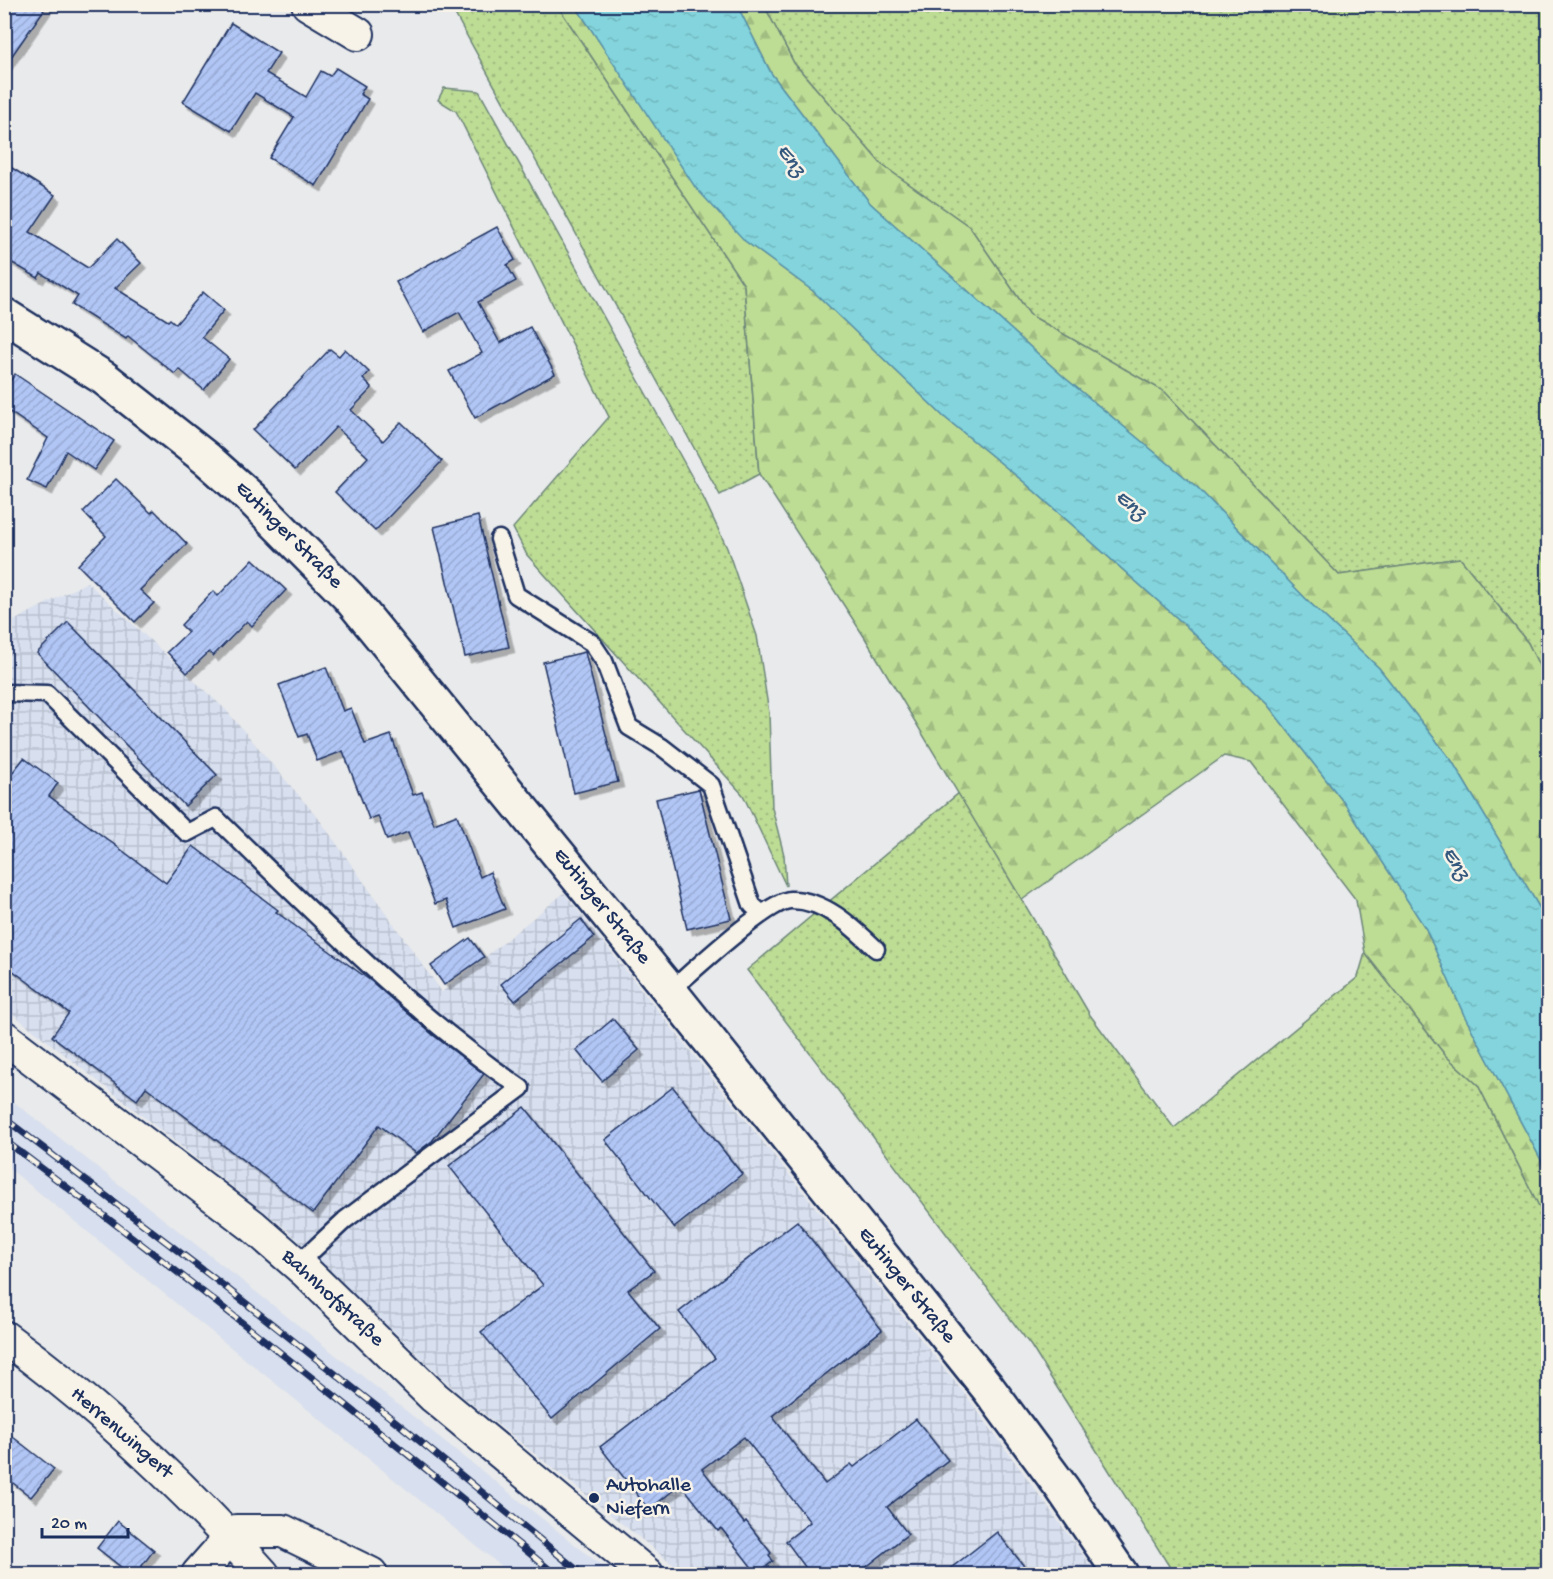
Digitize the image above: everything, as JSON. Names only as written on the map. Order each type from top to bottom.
[{"type":"street","points":[[308,4],[358,34]]},
{"type":"street","name":"Eutinger Straße","points":[[4,315],[104,378],[207,459],[252,499],[350,597],[988,1388],[1062,1488],[1121,1575]]},
{"type":"street","name":"Bahnhofstraße","points":[[4,1037],[253,1226],[297,1265],[434,1397],[647,1575]]},
{"type":"street","name":"Herrenwingert","points":[[4,1337],[101,1413],[170,1477],[263,1575]]},
{"type":"street","points":[[198,1575],[236,1531],[283,1532],[371,1575]]},
{"type":"lane","points":[[499,540],[516,594],[592,643],[604,661],[630,727],[662,747],[711,785],[752,905],[761,913]]},
{"type":"lane","points":[[4,693],[46,693],[187,833],[216,818],[386,982],[489,1066],[521,1088],[345,1220],[297,1265]]},
{"type":"lane","points":[[670,991],[761,913],[788,900],[815,904],[850,924],[876,949]]},
{"type":"shaded area","points":[[87,582],[226,710],[319,819],[442,992],[564,893],[971,1402],[1097,1574],[685,1574],[457,1392],[285,1228],[5,1008],[4,626]]},
{"type":"shaded area","points":[[5,1095],[612,1574],[511,1574],[5,1165]]},
{"type":"green space","points":[[450,5],[557,5],[744,285],[759,474],[720,495]]},
{"type":"green space","points":[[557,5],[575,5],[605,50],[745,241],[813,291],[943,416],[1024,482],[1185,625],[1267,704],[1345,804],[1426,929],[1464,1015],[1548,1173],[1548,1224],[1478,1085],[1446,1056],[1365,953],[1356,900],[1251,762],[1224,756],[1022,900],[865,638],[759,474],[744,285]]},
{"type":"green space","points":[[737,5],[764,5],[794,63],[882,165],[970,227],[1030,315],[1165,392],[1339,575],[1460,558],[1528,643],[1548,684],[1548,922],[1452,761],[1379,668],[1309,602],[1198,488],[1065,378],[870,203],[771,73]]},
{"type":"green space","points":[[764,5],[1548,5],[1548,684],[1528,643],[1460,558],[1339,575],[1165,392],[1030,315],[970,227],[882,165],[794,63]]},
{"type":"green space","points":[[444,88],[479,91],[703,497],[727,548],[757,636],[769,713],[772,808],[784,855],[786,886],[743,795],[527,555],[513,528],[609,417],[456,111],[438,100]]},
{"type":"green space","points":[[959,793],[1090,1015],[1174,1128],[1358,977],[1365,953],[1446,1056],[1478,1085],[1548,1224],[1548,1574],[1174,1574],[1031,1346],[747,970]]},
{"type":"water","name":"Enz","points":[[575,5],[737,5],[771,73],[870,203],[1065,378],[1198,488],[1309,602],[1379,668],[1452,761],[1548,922],[1548,1173],[1464,1015],[1426,929],[1345,804],[1267,704],[1185,625],[1024,482],[943,416],[813,291],[745,241],[695,187]]},
{"type":"building","points":[[4,4],[48,4],[4,67]]},
{"type":"building","points":[[231,23],[279,53],[266,73],[306,97],[321,71],[330,76],[336,68],[365,86],[360,94],[368,99],[316,186],[269,158],[294,117],[255,93],[231,131],[183,102]]},
{"type":"building","points":[[4,163],[55,195],[30,232],[88,268],[117,239],[141,263],[115,288],[168,321],[170,319],[176,324],[203,292],[224,310],[202,337],[229,359],[204,390],[179,369],[175,374],[128,336],[126,339],[72,305],[78,296],[41,273],[38,278],[4,258]]},
{"type":"building","points":[[497,227],[515,260],[507,265],[516,281],[478,302],[500,343],[530,327],[555,374],[475,418],[449,371],[482,353],[459,312],[423,332],[396,282]]},
{"type":"building","points":[[330,349],[339,356],[345,349],[369,372],[363,379],[372,388],[351,410],[383,441],[401,422],[442,461],[375,531],[335,492],[368,457],[336,427],[295,470],[253,430]]},
{"type":"building","points":[[15,374],[114,441],[94,470],[66,451],[47,489],[27,480],[48,438],[4,408],[4,390]]},
{"type":"building","points":[[116,479],[151,513],[154,510],[187,544],[140,590],[154,603],[135,622],[78,565],[106,536],[83,512]]},
{"type":"building","points":[[478,516],[509,647],[465,657],[434,527]]},
{"type":"building","points":[[253,559],[286,590],[252,626],[247,621],[213,656],[209,652],[187,673],[167,652],[188,632],[181,625],[213,591],[218,596]]},
{"type":"building","points":[[68,622],[217,775],[185,806],[37,653]]},
{"type":"building","points":[[585,652],[618,782],[574,793],[543,662]]},
{"type":"building","points":[[326,667],[343,711],[351,708],[365,744],[391,735],[413,795],[422,792],[434,824],[457,815],[480,877],[490,872],[505,909],[456,928],[446,900],[435,904],[408,832],[387,840],[378,816],[369,819],[343,751],[317,761],[307,734],[299,737],[279,685]]},
{"type":"building","points":[[24,758],[58,783],[49,796],[166,883],[193,846],[278,910],[276,912],[371,981],[433,1035],[484,1074],[432,1141],[416,1153],[379,1125],[313,1213],[146,1087],[137,1100],[52,1036],[69,1013],[4,964],[4,783]]},
{"type":"building","points":[[699,789],[731,919],[687,929],[656,799]]},
{"type":"building","points":[[581,919],[594,937],[515,1001],[501,984]]},
{"type":"building","points":[[470,938],[484,957],[444,985],[431,966]]},
{"type":"building","points":[[613,1019],[639,1050],[602,1081],[576,1050]]},
{"type":"building","points":[[673,1087],[742,1174],[674,1228],[605,1140]]},
{"type":"building","points":[[525,1107],[654,1271],[628,1290],[660,1329],[552,1419],[481,1332],[543,1285],[449,1166]]},
{"type":"building","points":[[797,1221],[882,1330],[772,1416],[825,1484],[851,1464],[854,1467],[916,1419],[948,1460],[887,1507],[908,1534],[856,1575],[811,1575],[786,1541],[810,1522],[744,1437],[702,1469],[744,1523],[746,1521],[771,1553],[769,1555],[773,1561],[757,1574],[721,1528],[718,1531],[681,1484],[649,1510],[600,1447],[715,1358],[679,1312]]},
{"type":"building","points":[[4,1430],[54,1469],[31,1497],[4,1476]]},
{"type":"building","points":[[118,1521],[154,1550],[135,1575],[131,1575],[97,1548]]},
{"type":"building","points":[[997,1532],[1031,1575],[942,1575]]},
{"type":"railway","points":[[4,1118],[224,1286],[400,1425],[582,1574]]},
{"type":"railway","points":[[4,1140],[282,1354],[555,1574]]},
{"type":"place","name":"Autohalle Niefern","points":[[594,1498]]}]
